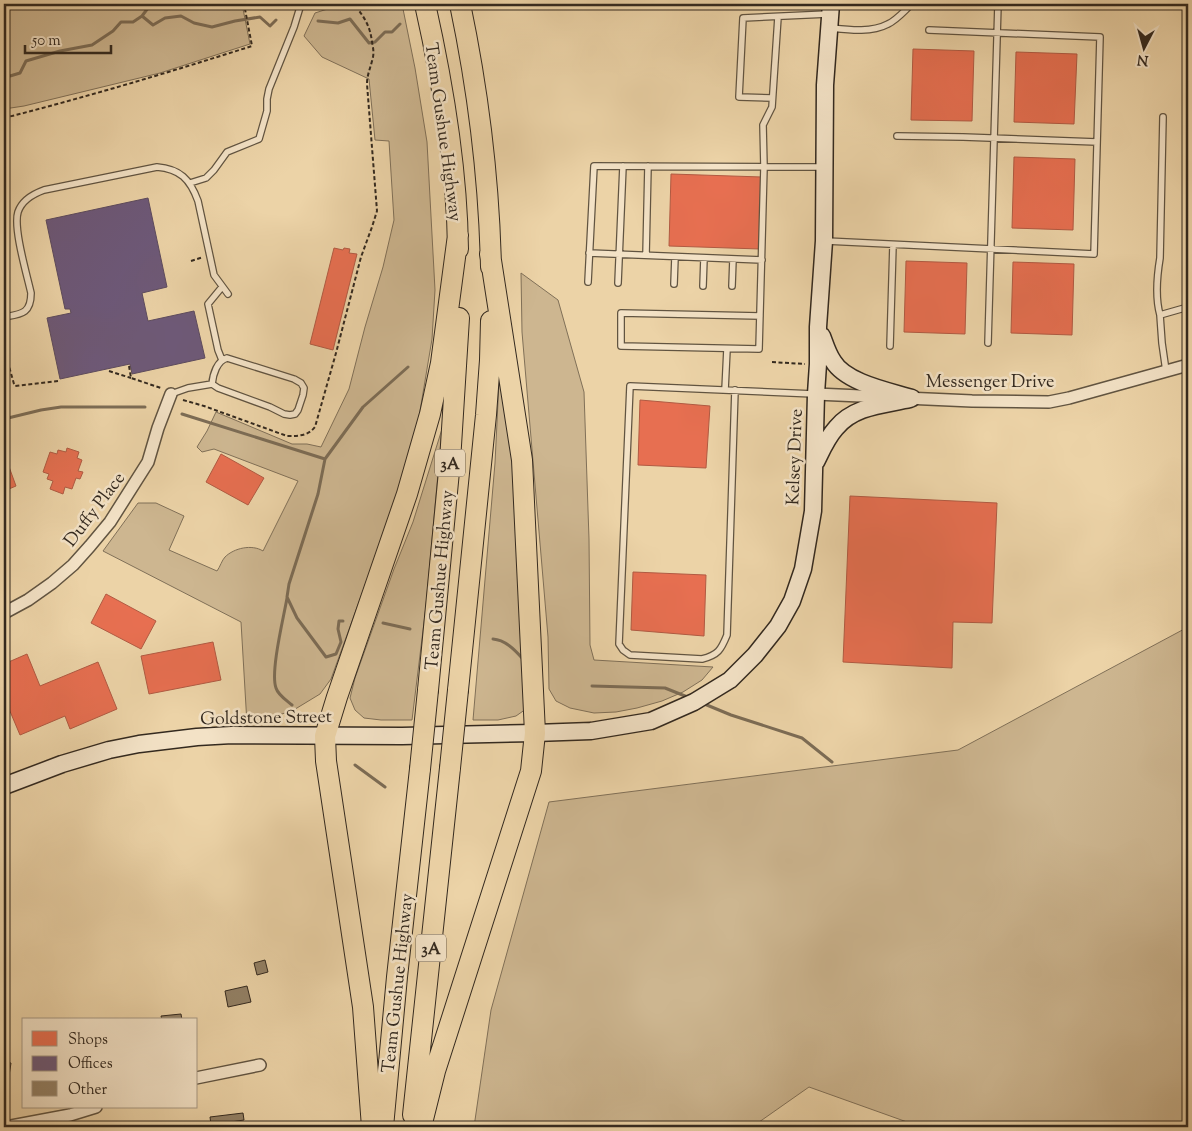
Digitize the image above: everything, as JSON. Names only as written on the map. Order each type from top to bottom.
[{"type":"highway","name":"Team Gushue Highway","points":[[383,1127],[450,461],[459,306],[458,235],[454,175],[436,57],[425,4]]},
{"type":"highway","name":"Team Gushue Highway","points":[[412,1127],[486,415],[490,360],[492,307],[486,182],[478,107],[460,4]]},
{"type":"highway","points":[[372,1127],[363,1007],[326,761],[325,736],[407,494],[430,414],[441,363],[458,235]]},
{"type":"highway","points":[[421,1127],[434,1071],[531,771],[535,733],[522,460],[490,254]]},
{"type":"main road","name":"Kelsey Drive","points":[[535,733],[592,731],[651,721],[694,702],[730,680],[755,655],[778,626],[792,601],[803,570],[814,511],[818,327],[824,241],[825,85],[830,15]]},
{"type":"main road","points":[[818,327],[832,360],[852,378],[865,384],[912,398]]},
{"type":"main road","points":[[815,464],[830,436],[852,414],[861,409],[912,398]]},
{"type":"main road","name":"Goldstone Street","points":[[4,786],[62,764],[109,750],[139,744],[197,737],[232,735],[325,736],[535,733]]},
{"type":"street","name":"Messenger Drive","points":[[816,394],[1049,402],[1188,365]]},
{"type":"street","name":"Duffy Place","points":[[4,613],[28,600],[73,565],[110,522],[148,462],[166,391]]},
{"type":"street","points":[[198,1078],[260,1064]]},
{"type":"street","points":[[6,1127],[70,1115],[93,1108]]},
{"type":"lane","points":[[190,183],[206,178],[226,152],[259,139],[267,111],[269,89],[294,28],[301,4]]},
{"type":"lane","points":[[988,343],[998,4]]},
{"type":"lane","points":[[772,98],[739,97],[743,18],[830,15],[854,30],[873,29],[889,24],[908,5]]},
{"type":"lane","points":[[760,316],[622,313],[621,346],[759,349],[762,260],[764,167],[763,125],[772,107],[778,17]]},
{"type":"lane","points":[[824,241],[1094,254],[1100,37],[929,30]]},
{"type":"lane","points":[[1163,117],[1160,258],[1157,301],[1166,371]]},
{"type":"lane","points":[[897,136],[1098,142]]},
{"type":"lane","points":[[588,282],[594,166],[824,167]]},
{"type":"lane","points":[[618,283],[623,166]]},
{"type":"lane","points":[[646,255],[648,166]]},
{"type":"lane","points":[[4,317],[21,314],[31,302],[31,293],[18,234],[17,216],[22,206],[34,194],[44,190],[157,167],[175,170],[190,183],[195,191],[214,275],[228,294]]},
{"type":"lane","points":[[890,346],[893,245]]},
{"type":"lane","points":[[589,253],[762,260]]},
{"type":"lane","points":[[674,284],[675,257]]},
{"type":"lane","points":[[703,286],[704,258]]},
{"type":"lane","points":[[732,286],[733,259]]},
{"type":"lane","points":[[222,287],[208,304],[222,360]]},
{"type":"lane","points":[[1160,315],[1188,307]]},
{"type":"lane","points":[[725,390],[727,348]]},
{"type":"lane","points":[[166,391],[212,384],[218,388],[290,415],[295,414],[298,410],[304,388],[302,383],[294,379],[227,358],[222,360],[213,374],[212,384]]},
{"type":"lane","points":[[735,390],[727,635],[724,643],[721,650],[712,656],[702,659],[630,655],[623,650],[620,644],[630,386],[735,390],[816,394]]},
{"type":"path","points":[[4,118],[64,103],[252,46],[244,4]]},
{"type":"path","points":[[182,399],[287,436],[305,435],[315,427],[361,256],[377,212],[368,76],[373,57],[372,35],[367,21],[354,4]]},
{"type":"path","points":[[4,278],[9,304],[4,306]]},
{"type":"path","points":[[4,349],[15,386],[58,381]]},
{"type":"path","points":[[772,362],[818,364]]},
{"type":"path","points":[[129,366],[131,378]]},
{"type":"path","points":[[109,371],[166,391]]},
{"type":"shaded area","points":[[4,4],[242,4],[250,44],[160,73],[24,106],[4,109]]},
{"type":"shaded area","points":[[343,4],[402,4],[427,142],[435,290],[432,339],[418,423],[400,489],[331,679],[320,694],[292,711],[247,724],[241,622],[103,551],[138,503],[156,503],[184,516],[169,550],[217,571],[224,558],[233,551],[249,547],[263,551],[298,481],[214,449],[202,452],[197,447],[216,412],[292,444],[307,444],[321,447],[349,389],[394,220],[389,141],[375,140],[369,79],[322,57],[304,36],[315,13]]},
{"type":"shaded area","points":[[521,273],[558,300],[584,392],[589,539],[590,645],[594,660],[713,667],[702,680],[683,692],[662,701],[616,712],[594,713],[570,708],[556,701],[549,689],[548,637],[522,332]]},
{"type":"shaded area","points":[[501,341],[519,511],[526,709],[516,716],[498,720],[473,720],[495,463]]},
{"type":"shaded area","points":[[442,429],[426,606],[412,720],[364,718],[355,710],[350,698],[355,678],[413,522]]},
{"type":"shaded area","points":[[1188,627],[1188,1127],[921,1127],[809,1087],[752,1127],[474,1127],[491,1010],[549,802],[958,750]]},
{"type":"building: Shops","points":[[913,49],[974,51],[972,121],[911,120]]},
{"type":"building: Shops","points":[[1016,52],[1077,54],[1074,124],[1014,122]]},
{"type":"building: Shops","points":[[1014,157],[1075,159],[1073,230],[1012,228]]},
{"type":"building: Shops","points":[[671,174],[762,177],[760,249],[669,246]]},
{"type":"building: Shops","points":[[334,248],[350,249],[349,253],[357,254],[333,350],[310,344]]},
{"type":"building: Shops","points":[[906,261],[967,263],[965,334],[904,332]]},
{"type":"building: Shops","points":[[1013,262],[1074,264],[1072,335],[1011,333]]},
{"type":"building: Shops","points":[[640,400],[710,406],[706,468],[638,465]]},
{"type":"building: Shops","points":[[67,448],[79,452],[77,458],[82,460],[78,471],[83,472],[80,479],[76,478],[72,489],[65,487],[63,494],[50,489],[53,481],[47,479],[49,474],[43,472],[50,452],[57,454],[58,450],[66,452]]},
{"type":"building: Shops","points":[[4,453],[16,486],[4,491]]},
{"type":"building: Shops","points":[[221,454],[264,478],[248,505],[206,482]]},
{"type":"building: Shops","points":[[850,496],[997,503],[992,623],[953,622],[952,668],[843,662]]},
{"type":"building: Shops","points":[[633,572],[706,575],[704,636],[631,630]]},
{"type":"building: Shops","points":[[106,594],[156,621],[141,649],[91,623]]},
{"type":"building: Shops","points":[[213,642],[221,680],[149,694],[141,656]]},
{"type":"building: Shops","points":[[27,654],[40,686],[98,662],[117,709],[70,729],[65,716],[20,735],[4,697],[4,664]]},
{"type":"building: Offices","points":[[148,198],[167,287],[142,293],[148,321],[194,311],[205,358],[132,374],[130,364],[60,379],[47,318],[71,313],[70,309],[65,309],[46,220]]},
{"type":"building: Other","points":[[265,960],[268,972],[257,975],[254,963]]},
{"type":"building: Other","points":[[247,986],[251,1002],[228,1007],[225,991]]},
{"type":"building: Other","points":[[181,1014],[182,1018],[162,1018],[161,1016]]},
{"type":"building: Other","points":[[4,1062],[11,1063],[9,1076],[4,1076]]},
{"type":"building: Other","points":[[243,1113],[244,1120],[211,1125],[210,1117]]},
{"type":"waterway","points":[[4,75],[10,76],[20,73],[26,61],[60,51],[92,45],[113,31],[121,22],[133,22],[142,16],[151,4]]},
{"type":"waterway","points":[[142,16],[153,25],[165,18],[181,16],[194,23],[212,27],[260,17],[270,26],[276,20]]},
{"type":"waterway","points":[[318,21],[338,23],[350,19],[369,43],[375,42],[385,32],[392,32],[400,24]]},
{"type":"waterway","points":[[182,414],[325,459],[363,407],[408,367]]},
{"type":"waterway","points":[[4,419],[61,407],[145,407]]},
{"type":"waterway","points":[[325,459],[318,494],[289,584],[287,597],[297,618],[326,657],[336,654],[341,642],[338,629],[339,621],[343,621]]},
{"type":"waterway","points":[[287,598],[276,657],[275,680],[279,693],[292,705]]},
{"type":"waterway","points":[[383,623],[410,629]]},
{"type":"waterway","points":[[493,639],[505,643],[522,658]]},
{"type":"waterway","points":[[592,686],[665,688],[690,698]]},
{"type":"waterway","points":[[702,703],[731,715],[802,738],[832,762]]},
{"type":"waterway","points":[[355,765],[385,787]]}]
